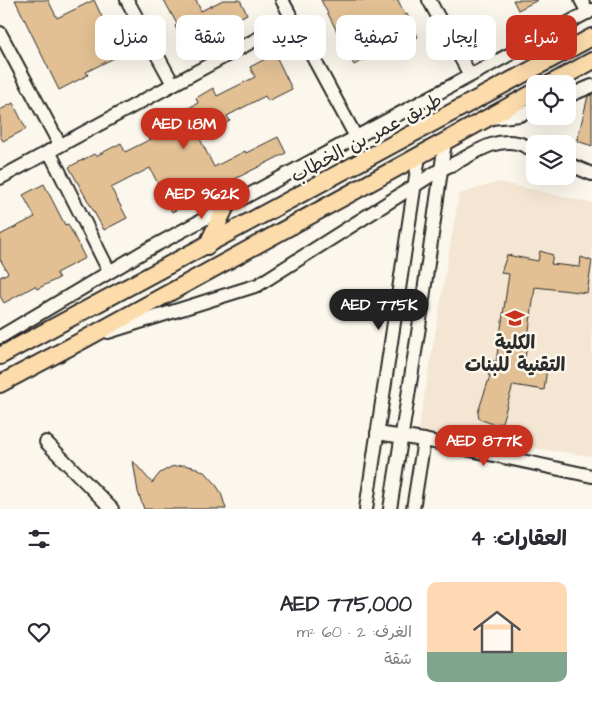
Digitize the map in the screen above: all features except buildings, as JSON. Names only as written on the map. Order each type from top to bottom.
[{"type":"main road","name":"طريق عمر بن الخطاب","points":[[0,356],[592,37]]},
{"type":"main road","points":[[566,75],[592,61]]},
{"type":"main road","points":[[0,384],[526,97]]},
{"type":"main road","points":[[207,246],[225,208]]},
{"type":"street","points":[[127,0],[173,84]]},
{"type":"street","points":[[282,0],[290,15]]},
{"type":"street","points":[[429,0],[470,75]]},
{"type":"street","points":[[0,337],[110,271],[470,75],[590,12],[581,0]]},
{"type":"street","points":[[0,33],[110,271]]},
{"type":"street","points":[[0,178],[254,40]]},
{"type":"street","points":[[314,60],[356,137]]},
{"type":"street","points":[[576,93],[592,86]]},
{"type":"street","points":[[486,119],[526,113]]},
{"type":"street","points":[[390,509],[445,142]]},
{"type":"street","points":[[85,339],[258,285],[441,169],[494,144],[517,143],[526,146]]},
{"type":"street","points":[[366,509],[419,156]]},
{"type":"street","points":[[576,167],[592,174]]},
{"type":"street","points":[[377,433],[424,440],[592,476]]},
{"type":"street","points":[[413,509],[424,440]]},
{"type":"street","points":[[46,442],[112,509]]},
{"type":"shaded area","name":"الكلية التقنية للبنات","points":[[499,182],[592,203],[592,456],[418,433],[459,194]]},
{"type":"place","name":"الكلية التقنية للبنات","points":[[515,318]]}]
